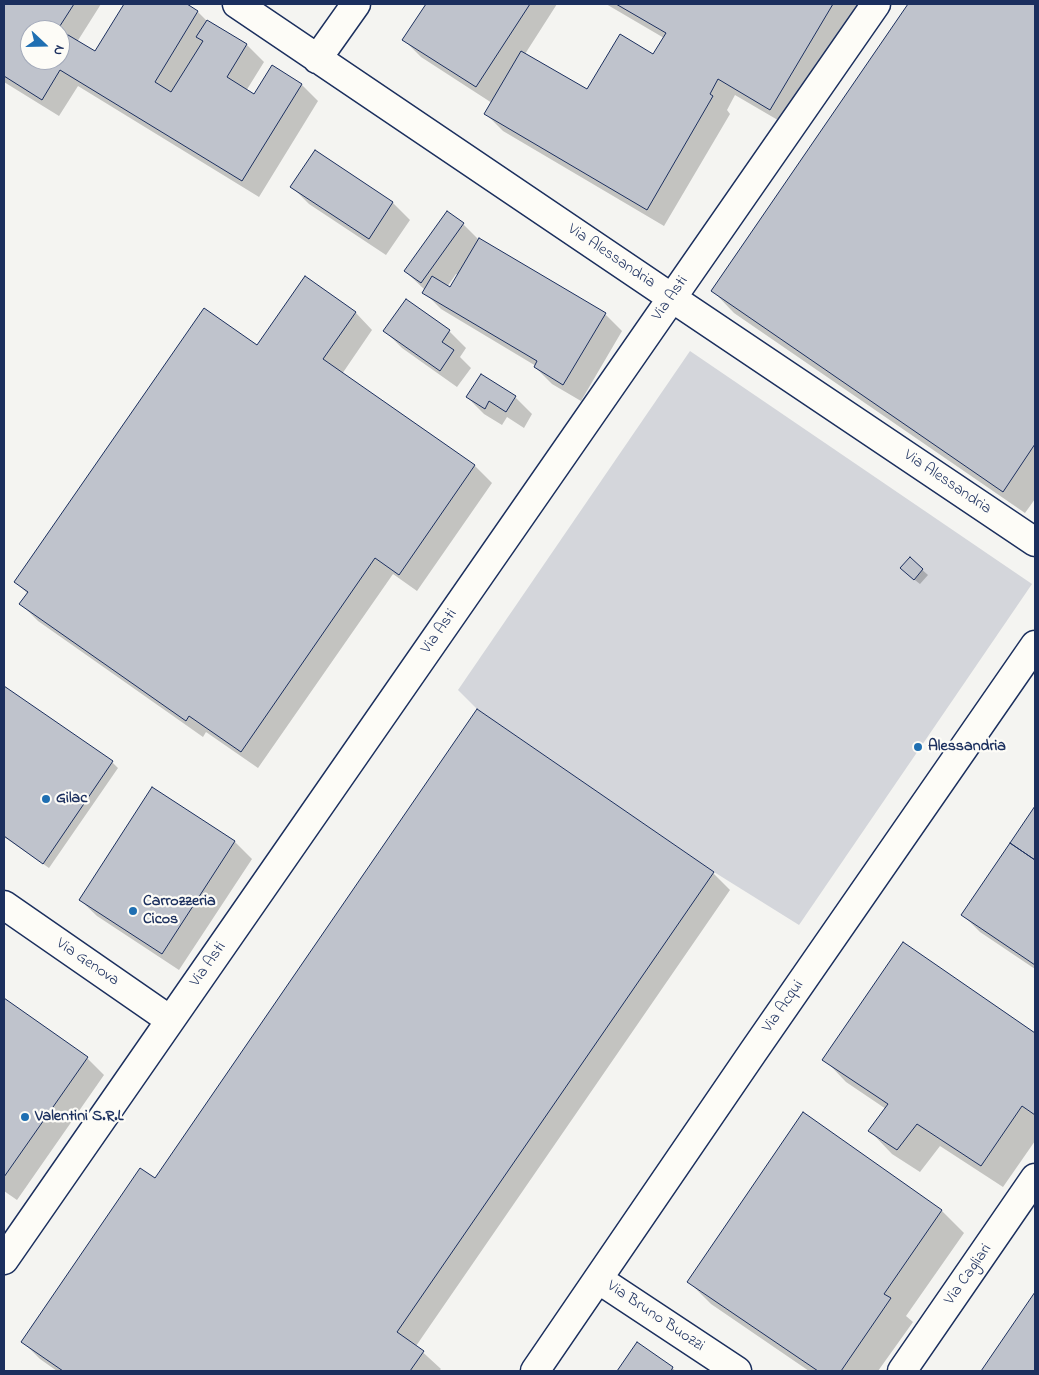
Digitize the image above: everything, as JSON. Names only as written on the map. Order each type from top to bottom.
[{"type":"street","name":"Via Alessandria","points":[[237,4],[1035,542]]},
{"type":"street","points":[[318,59],[356,4]]},
{"type":"street","name":"Via Asti","points":[[4,1260],[876,4]]},
{"type":"street","name":"Via Acqui","points":[[535,1371],[1035,645]]},
{"type":"street","name":"Via Genova","points":[[4,905],[170,1020]]},
{"type":"street","name":"Via Cagliari","points":[[902,1371],[1035,1178]]},
{"type":"street","name":"Via Bruno Buozzi","points":[[598,1279],[737,1371]]},
{"type":"shaded area","points":[[690,351],[1032,584],[799,925],[714,872],[477,709],[458,690]]},
{"type":"building","points":[[4,4],[74,4],[64,20],[20,20],[20,70],[60,70],[42,100],[4,76]]},
{"type":"building","points":[[124,4],[187,4],[198,11],[155,82],[171,92],[203,41],[196,37],[207,20],[247,44],[227,77],[254,94],[272,65],[302,84],[242,181],[60,70],[70,70],[70,36],[95,51]]},
{"type":"building","points":[[426,4],[530,4],[476,87],[402,40]]},
{"type":"building","points":[[616,4],[833,4],[770,110],[718,79],[710,94],[713,96],[647,210],[484,114],[521,51],[587,89],[620,34],[653,54],[666,33]]},
{"type":"building","points":[[908,4],[1035,4],[1035,444],[1003,492],[711,291]]},
{"type":"building","points":[[315,150],[393,202],[369,239],[290,187]]},
{"type":"building","points":[[447,211],[464,223],[421,283],[404,271]]},
{"type":"building","points":[[479,238],[606,313],[563,385],[534,367],[537,361],[422,293],[432,276],[450,287]]},
{"type":"building","points":[[305,276],[356,312],[323,359],[475,465],[399,575],[375,558],[241,752],[189,716],[186,721],[19,604],[28,592],[14,582],[204,308],[257,345]]},
{"type":"building","points":[[406,299],[450,330],[442,342],[454,350],[440,371],[383,331]]},
{"type":"building","points":[[481,374],[516,396],[506,412],[489,401],[485,409],[466,397]]},
{"type":"building","points":[[910,557],[923,569],[914,580],[900,568]]},
{"type":"building","name":"Gilac","points":[[4,686],[113,761],[43,864],[4,836]]},
{"type":"building","points":[[477,709],[714,872],[397,1332],[424,1351],[410,1371],[63,1371],[21,1342],[140,1168],[155,1178]]},
{"type":"building","points":[[152,787],[235,841],[162,954],[79,900]]},
{"type":"building","points":[[1035,806],[1035,860],[1010,843]]},
{"type":"building","points":[[1010,843],[1035,860],[1035,965],[961,915]]},
{"type":"building","points":[[903,942],[1035,1033],[1035,1115],[1022,1106],[981,1166],[917,1124],[897,1150],[868,1131],[888,1104],[822,1060]]},
{"type":"building","name":"Valentini S.R.L","points":[[4,998],[88,1057],[4,1177]]},
{"type":"building","points":[[803,1112],[942,1210],[884,1294],[891,1298],[841,1371],[818,1371],[687,1282]]},
{"type":"building","points":[[1035,1292],[1035,1371],[981,1371]]},
{"type":"building","points":[[637,1342],[673,1367],[671,1371],[617,1371]]},
{"type":"place","name":"Alessandria","points":[[918,747]]},
{"type":"place","name":"Gilac","points":[[46,799]]},
{"type":"place","name":"Carrozzeria Cicos","points":[[133,911]]},
{"type":"place","name":"Valentini S.R.L","points":[[25,1117]]}]
